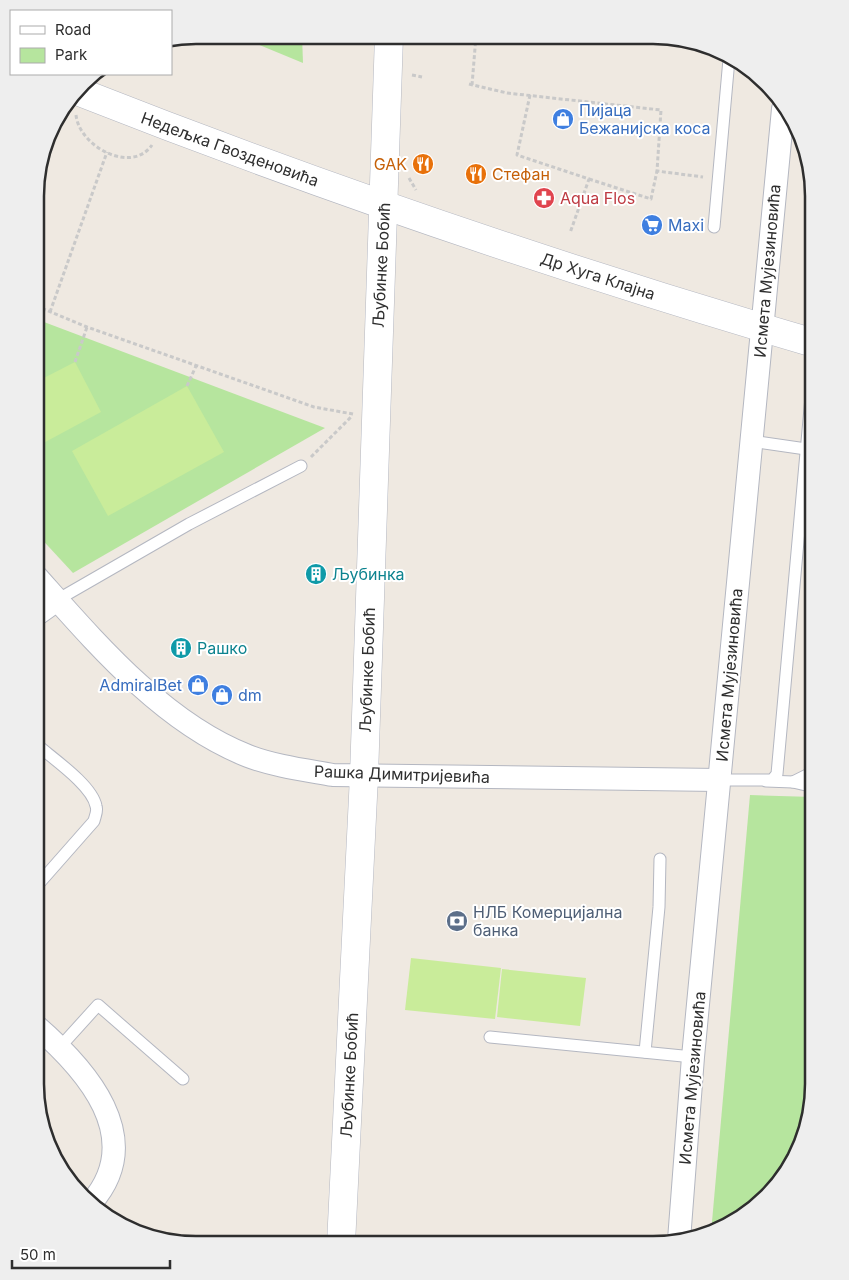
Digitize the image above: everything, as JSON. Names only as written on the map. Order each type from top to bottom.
[{"type":"main road","name":"Љубинке Бобић","points":[[341,1236],[364,776],[365,416],[384,205],[389,44]]},
{"type":"main road","name":"Недељка Гвозденовића","points":[[84,94],[161,124],[384,205]]},
{"type":"main road","name":"Др Хуга Клајна","points":[[384,205],[616,282],[805,340]]},
{"type":"street","name":"Исмета Мујезиновића","points":[[679,1234],[693,1056],[782,116]]},
{"type":"street","name":"Рашка Димитријевића","points":[[44,585],[136,682],[204,736],[249,757],[296,769],[333,775],[719,780]]},
{"type":"street","points":[[44,609],[57,600]]},
{"type":"street","points":[[44,1033],[76,1062],[101,1098],[112,1127],[114,1146],[112,1168],[101,1192],[95,1198]]},
{"type":"lane","points":[[714,227],[729,64]]},
{"type":"lane","points":[[752,441],[805,449]]},
{"type":"lane","points":[[764,781],[772,780],[777,774],[805,460]]},
{"type":"lane","points":[[57,600],[189,524],[302,466]]},
{"type":"lane","points":[[44,751],[83,786],[92,796],[97,807],[94,821],[44,878]]},
{"type":"lane","points":[[793,782],[805,776]]},
{"type":"lane","points":[[719,780],[793,782],[805,785]]},
{"type":"lane","points":[[645,1052],[659,907],[660,859]]},
{"type":"lane","points":[[60,1047],[98,1005],[183,1079]]},
{"type":"lane","points":[[490,1037],[693,1056]]},
{"type":"path","points":[[475,44],[471,85],[530,95],[661,110],[657,171],[651,199],[517,155],[530,95]]},
{"type":"path","points":[[411,75],[422,77]]},
{"type":"path","points":[[79,99],[76,117],[78,126],[85,138],[95,147],[107,152],[126,156],[143,153],[154,141],[161,124]]},
{"type":"path","points":[[50,312],[107,152]]},
{"type":"path","points":[[657,171],[718,179]]},
{"type":"path","points":[[570,233],[589,179]]},
{"type":"path","points":[[44,309],[87,328],[314,408],[365,416]]},
{"type":"path","points":[[75,362],[87,328]]},
{"type":"path","points":[[188,386],[196,366]]},
{"type":"path","points":[[302,466],[365,416]]},
{"type":"green space","points":[[257,44],[302,44],[303,63]]},
{"type":"green space","points":[[44,322],[325,428],[73,573],[44,542]]},
{"type":"green space","points":[[75,362],[101,412],[44,443],[44,378]]},
{"type":"green space","points":[[187,386],[224,452],[108,516],[72,451]]},
{"type":"green space","points":[[750,795],[805,797],[805,1094],[802,1114],[790,1151],[774,1177],[746,1205],[712,1225]]},
{"type":"green space","points":[[411,958],[501,968],[495,1019],[405,1010]]},
{"type":"green space","points":[[502,969],[586,978],[580,1026],[497,1017]]},
{"type":"place","name":"Пијаца Бежанијска коса","points":[[563,119]]},
{"type":"place","name":"GAK","points":[[423,164]]},
{"type":"place","name":"Стефан","points":[[476,174]]},
{"type":"place","name":"Aqua Flos","points":[[544,198]]},
{"type":"place","name":"Maxi","points":[[652,225]]},
{"type":"place","name":"Љубинка","points":[[316,574]]},
{"type":"place","name":"Рашко","points":[[181,648]]},
{"type":"place","name":"AdmiralBet","points":[[198,685]]},
{"type":"place","name":"dm","points":[[222,695]]},
{"type":"place","name":"НЛБ Комерцијална банка","points":[[457,921]]}]
